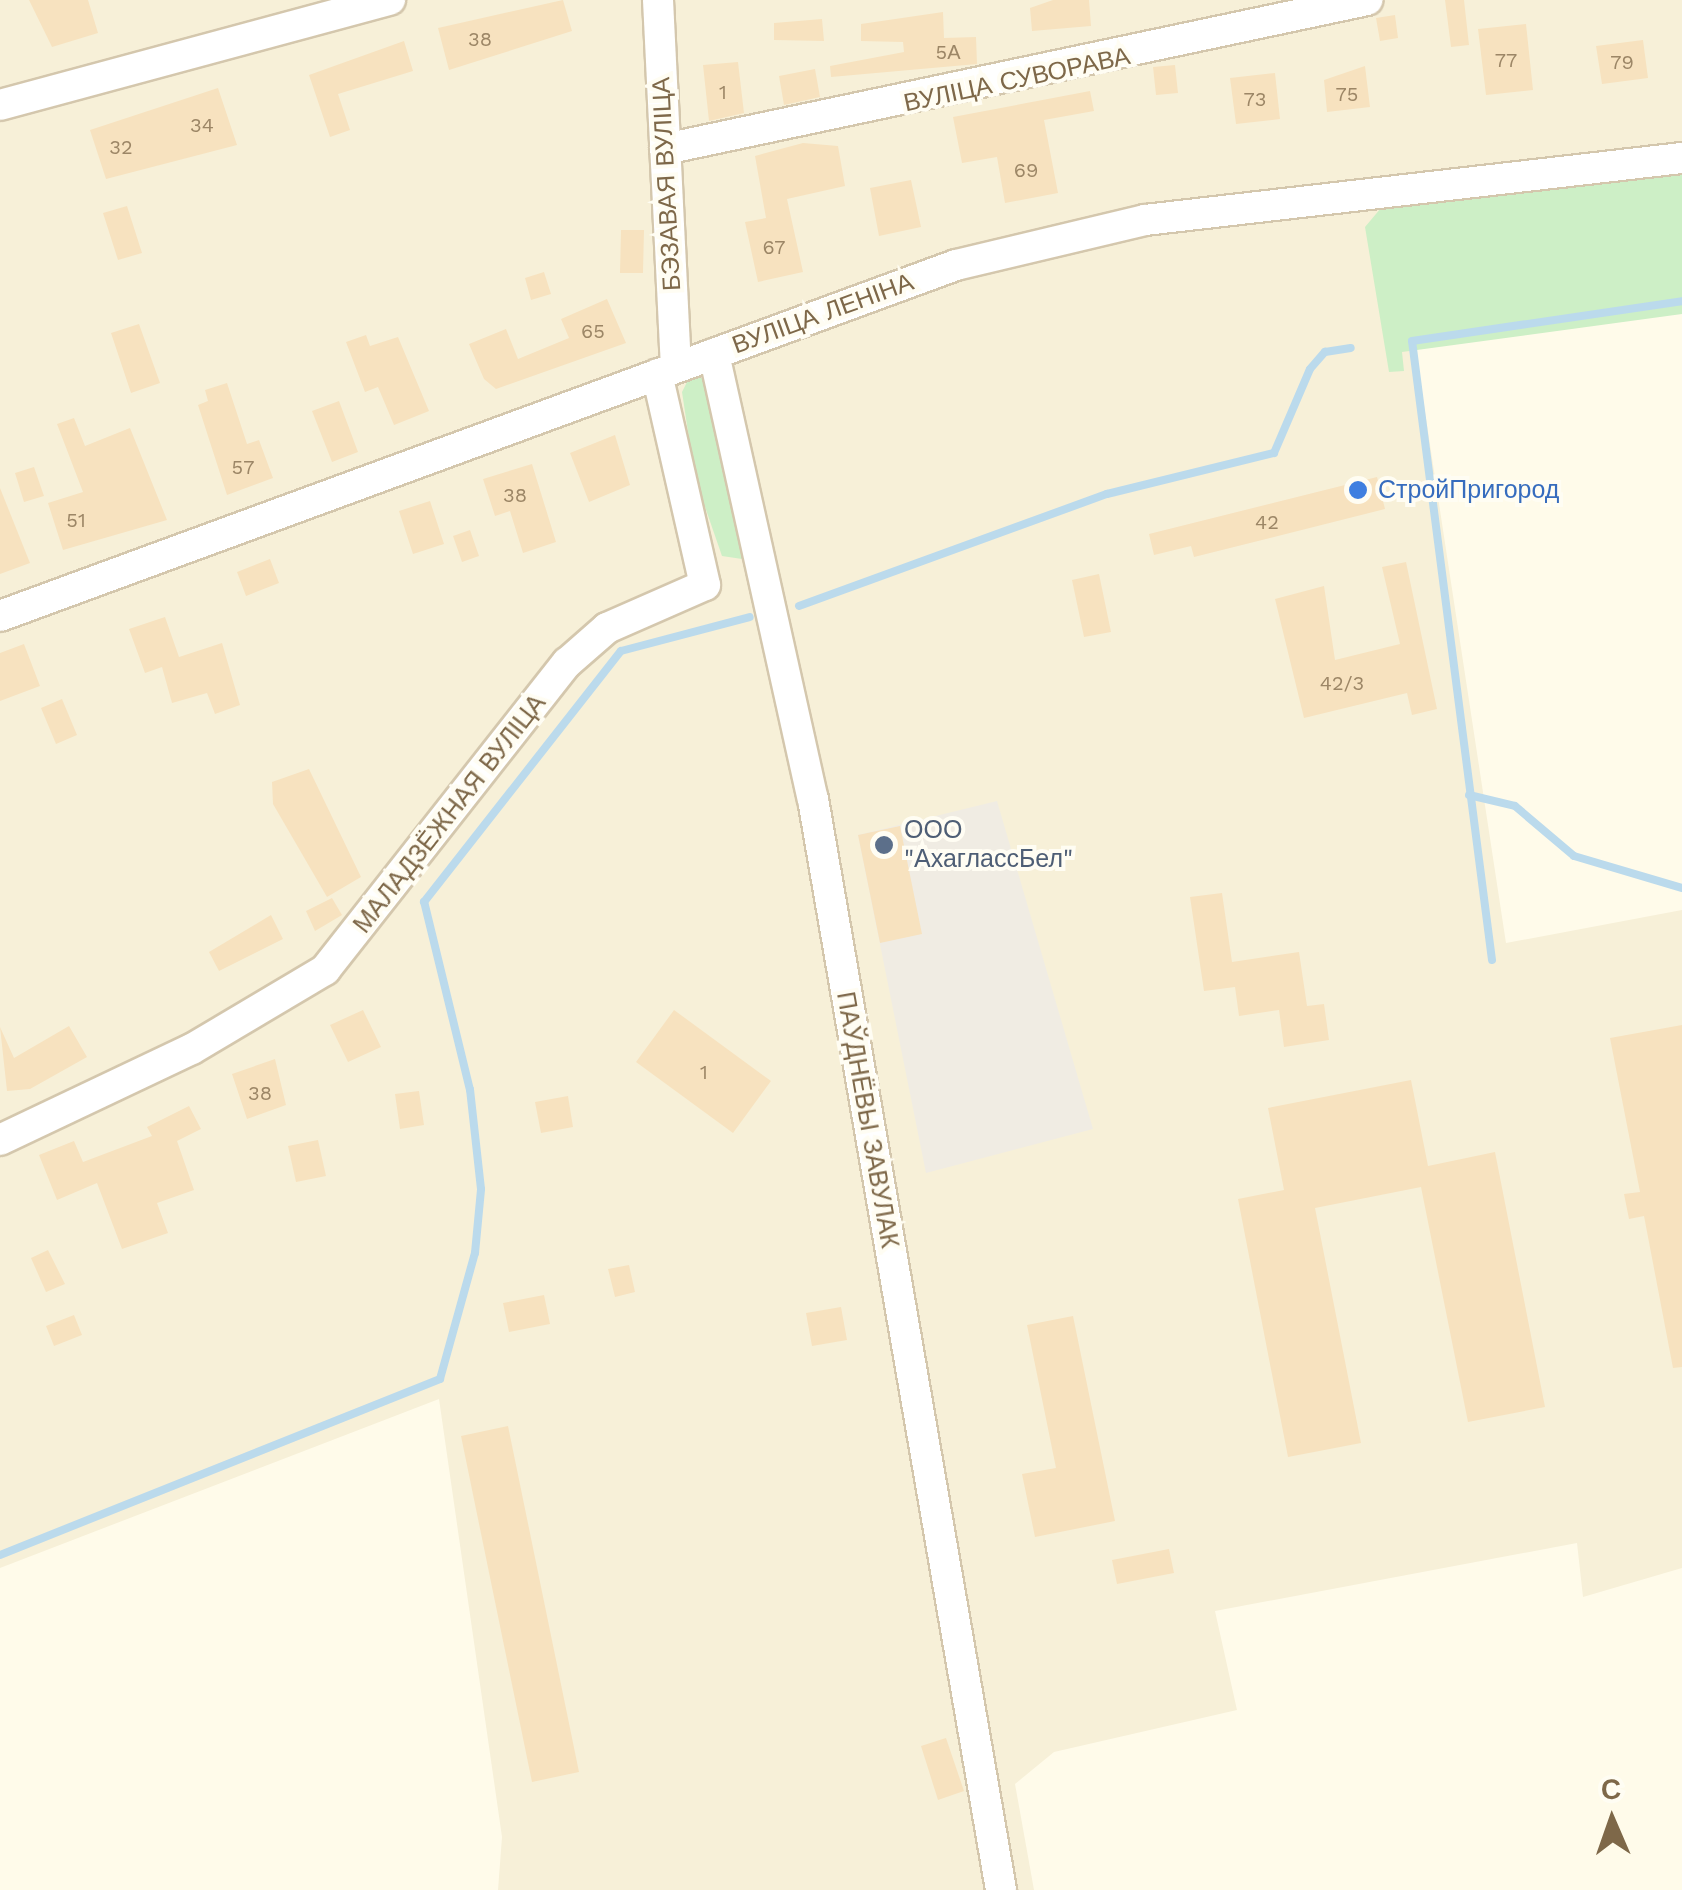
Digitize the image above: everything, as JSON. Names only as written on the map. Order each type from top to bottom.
[{"type":"street","points":[[0,105],[286,13],[390,0]]},
{"type":"street","name":"БЭЗАВАЯ ВУЛІЦА","points":[[658,0],[666,150],[667,370]]},
{"type":"street","name":"ВУЛІЦА СУВОРАВА","points":[[666,150],[1367,0]]},
{"type":"street","name":"ВУЛІЦА ЛЕНІНА","points":[[0,616],[956,264],[1144,220],[1682,158]]},
{"type":"street","name":"ПАЎДНЁВЫ ЗАВУЛАК","points":[[714,354],[813,798],[1001,1890]]},
{"type":"street","name":"МАЛАДЗЁЖНАЯ ВУЛІЦА","points":[[0,1140],[192,1049],[325,970],[567,663],[608,628],[704,585],[667,370]]},
{"type":"shaded area","points":[[0,0],[1682,0],[1682,174],[1393,202],[1506,943],[1682,910],[1682,1568],[1583,1597],[1577,1543],[1215,1611],[1237,1710],[1054,1752],[1015,1784],[1034,1890],[498,1890],[502,1837],[439,1399],[0,1568]]},
{"type":"shaded area","points":[[997,801],[1093,1129],[926,1173],[858,835]]},
{"type":"green space","points":[[1682,173],[1682,314],[1402,352],[1404,371],[1389,372],[1365,227],[1381,208]]},
{"type":"green space","points":[[689,378],[710,378],[750,549],[742,559],[722,556],[695,478],[682,392]]},
{"type":"building","points":[[29,0],[88,0],[98,33],[52,47]]},
{"type":"building","points":[[563,0],[572,31],[449,70],[438,28]]},
{"type":"building","points":[[1053,0],[1089,0],[1091,26],[1032,31],[1030,8]]},
{"type":"building","points":[[1445,0],[1464,0],[1469,45],[1451,47]]},
{"type":"building","points":[[943,12],[944,38],[976,37],[977,64],[831,77],[830,66],[904,52],[903,42],[861,41],[861,24]]},
{"type":"building","points":[[1395,15],[1398,38],[1380,41],[1376,18]]},
{"type":"building","points":[[822,19],[824,41],[774,40],[774,23]]},
{"type":"building","points":[[1526,24],[1533,90],[1486,95],[1478,29]]},
{"type":"building","points":[[1643,40],[1648,78],[1602,84],[1596,46]]},
{"type":"building","points":[[404,41],[413,71],[338,94],[350,130],[330,137],[309,75]]},
{"type":"building","points":[[738,62],[744,113],[709,121],[703,65]]},
{"type":"building","points":[[1175,65],[1178,93],[1156,95],[1153,67]]},
{"type":"building","points":[[1365,66],[1370,107],[1327,112],[1324,80]]},
{"type":"building","points":[[815,69],[820,97],[784,105],[779,76]]},
{"type":"building","points":[[1275,73],[1280,119],[1236,124],[1230,78]]},
{"type":"building","points":[[218,88],[237,145],[106,179],[90,130]]},
{"type":"building","points":[[1090,91],[1094,111],[1044,120],[1058,193],[1005,203],[997,157],[962,163],[953,117]]},
{"type":"building","points":[[803,143],[838,146],[845,186],[787,199],[803,272],[758,282],[745,222],[766,218],[755,156]]},
{"type":"building","points":[[911,180],[921,227],[879,236],[870,188]]},
{"type":"building","points":[[127,206],[142,253],[118,260],[103,213]]},
{"type":"building","points":[[621,230],[644,230],[643,273],[620,273]]},
{"type":"building","points":[[544,272],[551,294],[531,300],[525,278]]},
{"type":"building","points":[[607,299],[626,343],[496,389],[484,379],[469,344],[506,329],[518,359],[569,338],[561,319]]},
{"type":"building","points":[[139,324],[160,383],[131,393],[111,333]]},
{"type":"building","points":[[366,335],[370,346],[398,337],[429,411],[394,425],[378,387],[365,392],[346,342]]},
{"type":"building","points":[[227,383],[247,444],[259,440],[273,478],[227,495],[198,405],[208,401],[205,390]]},
{"type":"building","points":[[339,401],[358,452],[332,462],[312,411]]},
{"type":"building","points":[[74,418],[85,446],[130,428],[167,520],[63,550],[48,503],[83,492],[57,424]]},
{"type":"building","points":[[615,435],[630,485],[589,502],[570,453]]},
{"type":"building","points":[[532,464],[556,542],[523,553],[510,511],[495,516],[483,479]]},
{"type":"building","points":[[34,467],[44,496],[24,502],[15,473]]},
{"type":"building","points":[[1377,477],[1385,509],[1194,557],[1191,546],[1154,555],[1149,534]]},
{"type":"building","points":[[0,488],[30,563],[0,574]]},
{"type":"building","points":[[430,501],[444,544],[413,554],[399,511]]},
{"type":"building","points":[[470,530],[479,556],[462,562],[453,536]]},
{"type":"building","points":[[270,559],[279,583],[246,596],[237,572]]},
{"type":"building","points":[[1406,562],[1437,709],[1412,715],[1407,693],[1304,718],[1275,599],[1324,586],[1335,660],[1400,644],[1382,567]]},
{"type":"building","points":[[1099,574],[1111,632],[1084,637],[1072,580]]},
{"type":"building","points":[[165,617],[179,657],[222,643],[240,705],[215,714],[207,693],[172,703],[162,667],[145,673],[129,629]]},
{"type":"building","points":[[24,644],[40,686],[0,701],[0,653]]},
{"type":"building","points":[[62,699],[77,735],[56,744],[41,708]]},
{"type":"building","points":[[309,769],[361,877],[327,897],[273,804],[272,782]]},
{"type":"building","points":[[900,826],[922,934],[880,943],[858,835]]},
{"type":"building","points":[[1222,893],[1232,962],[1299,952],[1307,1006],[1324,1004],[1329,1040],[1284,1047],[1279,1010],[1239,1016],[1235,987],[1204,991],[1190,897]]},
{"type":"building","points":[[332,898],[342,915],[315,931],[306,911]]},
{"type":"building","points":[[271,915],[283,939],[219,971],[209,952]]},
{"type":"building","points":[[363,1010],[381,1047],[348,1062],[330,1025]]},
{"type":"building","points":[[674,1010],[771,1081],[733,1133],[636,1062]]},
{"type":"building","points":[[1682,1025],[1682,1367],[1673,1368],[1644,1216],[1629,1219],[1624,1194],[1640,1192],[1610,1038]]},
{"type":"building","points":[[69,1026],[87,1057],[30,1089],[7,1091],[0,1027],[14,1058]]},
{"type":"building","points":[[275,1059],[286,1105],[247,1119],[232,1074]]},
{"type":"building","points":[[1411,1080],[1428,1166],[1495,1152],[1545,1407],[1468,1422],[1421,1187],[1315,1208],[1361,1443],[1288,1457],[1238,1199],[1284,1190],[1268,1108]]},
{"type":"building","points":[[419,1091],[424,1125],[400,1129],[395,1094]]},
{"type":"building","points":[[568,1096],[573,1127],[541,1133],[535,1102]]},
{"type":"building","points":[[189,1106],[201,1129],[177,1141],[194,1190],[157,1203],[168,1233],[122,1249],[97,1183],[57,1200],[39,1155],[74,1141],[83,1162],[152,1136],[147,1127]]},
{"type":"building","points":[[318,1140],[326,1176],[296,1182],[288,1146]]},
{"type":"building","points":[[48,1250],[65,1284],[46,1292],[31,1258]]},
{"type":"building","points":[[629,1265],[635,1292],[615,1297],[608,1269]]},
{"type":"building","points":[[544,1295],[550,1324],[509,1332],[503,1303]]},
{"type":"building","points":[[841,1307],[847,1340],[812,1346],[806,1313]]},
{"type":"building","points":[[74,1315],[82,1335],[54,1346],[46,1326]]},
{"type":"building","points":[[1073,1316],[1115,1521],[1035,1537],[1022,1474],[1056,1468],[1027,1325]]},
{"type":"building","points":[[508,1426],[579,1772],[532,1782],[461,1436]]},
{"type":"building","points":[[1169,1549],[1174,1573],[1117,1584],[1112,1560]]},
{"type":"building","points":[[946,1738],[964,1791],[938,1800],[921,1746]]},
{"type":"waterway","points":[[1492,960],[1412,341],[1682,301]]},
{"type":"waterway","points":[[799,606],[1107,494],[1274,453],[1310,369],[1325,352],[1351,348]]},
{"type":"waterway","points":[[0,1555],[440,1379],[475,1253],[481,1189],[470,1090],[424,902],[621,651],[750,617]]},
{"type":"waterway","points":[[1469,795],[1515,806],[1574,856],[1682,888]]},
{"type":"place","name":"СтройПригород","points":[[1358,490]]},
{"type":"place","name":"ООО \"АхаглассБел\"","points":[[884,845]]}]
